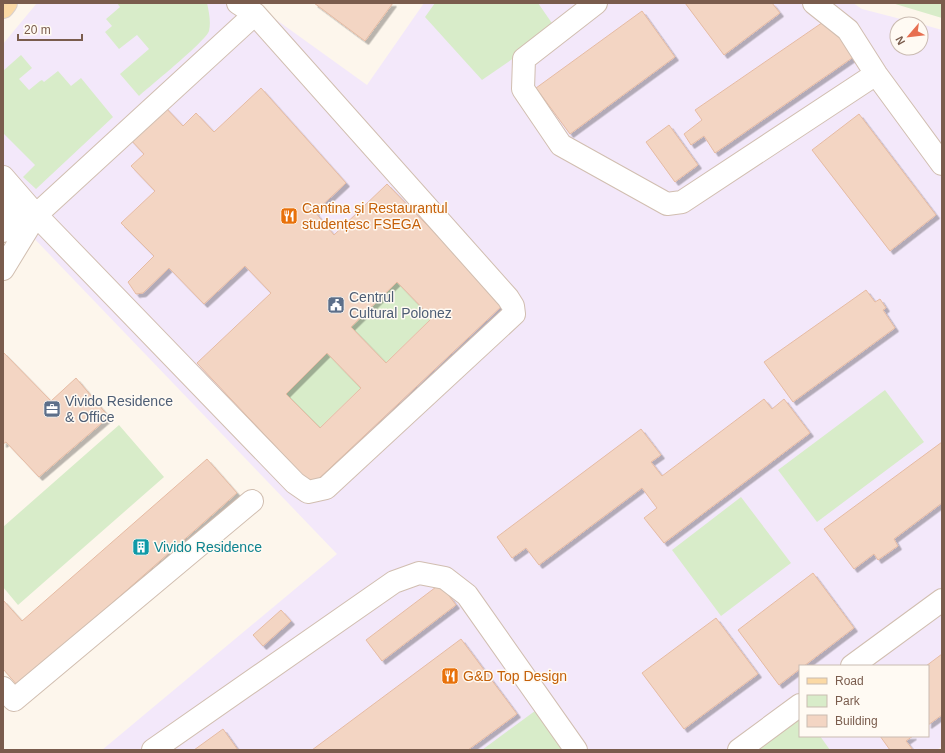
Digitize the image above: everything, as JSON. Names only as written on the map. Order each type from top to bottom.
[{"type":"main road","points":[[3,7],[6,3]]},
{"type":"street","points":[[596,3],[524,59],[523,89],[561,145],[667,204],[682,202],[876,74]]},
{"type":"street","points":[[814,3],[848,30],[876,74],[942,164]]},
{"type":"street","points":[[3,177],[36,215],[295,482],[308,492],[326,488],[332,483],[514,314],[514,306],[508,298],[247,8],[36,215],[3,269]]},
{"type":"street","points":[[3,192],[13,202],[14,211],[3,231]]},
{"type":"street","points":[[3,688],[14,700],[252,502]]},
{"type":"street","points":[[153,750],[394,582],[419,574],[445,578],[467,595],[576,750]]},
{"type":"street","points":[[853,665],[942,600]]},
{"type":"street","points":[[739,750],[799,706]]},
{"type":"shaded area","points":[[37,3],[253,3],[367,85],[424,3],[853,3],[862,9],[889,16],[889,56],[929,56],[929,26],[942,30],[942,746],[937,750],[102,750],[337,554],[3,206],[3,44]]},
{"type":"green space","points":[[117,3],[207,3],[210,28],[206,36],[198,44],[139,96],[120,74],[149,49],[137,35],[119,49],[105,32],[112,26],[106,19],[120,7]]},
{"type":"green space","points":[[435,3],[538,3],[556,29],[482,80],[425,17]]},
{"type":"green space","points":[[892,3],[942,3],[942,18]]},
{"type":"green space","points":[[21,55],[32,68],[19,79],[29,90],[40,81],[42,80],[44,82],[58,71],[71,86],[81,78],[113,117],[36,189],[23,177],[35,165],[3,133],[3,71]]},
{"type":"green space","points":[[397,282],[432,318],[386,363],[351,327]]},
{"type":"green space","points":[[327,353],[361,388],[320,428],[286,394]]},
{"type":"green space","points":[[885,390],[924,442],[817,522],[778,470]]},
{"type":"green space","points":[[119,425],[164,477],[18,605],[3,587],[3,527]]},
{"type":"green space","points":[[741,497],[791,563],[721,616],[672,550]]},
{"type":"green space","points":[[539,708],[570,750],[482,750]]},
{"type":"green space","points":[[799,713],[799,737],[821,737],[830,750],[748,750]]},
{"type":"building","points":[[314,3],[393,3],[365,41]]},
{"type":"building","points":[[685,3],[772,3],[780,13],[724,55]]},
{"type":"building","points":[[642,11],[675,57],[570,134],[536,88]]},
{"type":"building","points":[[829,18],[855,56],[715,153],[704,136],[691,145],[684,134],[702,120],[695,110]]},
{"type":"building","points":[[261,88],[346,183],[315,212],[334,235],[387,184],[504,304],[312,485],[197,363],[271,293],[245,266],[204,304],[169,268],[143,293],[136,294],[128,282],[154,256],[121,223],[155,191],[131,166],[144,154],[129,138],[163,105],[183,126],[196,113],[214,132]],"holes":[[[397,282],[432,318],[386,363],[351,327]],[[327,353],[361,388],[320,428],[286,394]]]},
{"type":"building","points":[[859,114],[936,215],[890,251],[812,150]]},
{"type":"building","points":[[669,125],[698,165],[675,182],[646,142]]},
{"type":"building","points":[[866,290],[875,302],[880,299],[886,308],[883,310],[895,328],[793,402],[764,362]]},
{"type":"building","name":"Vivido Residence & Office","points":[[3,352],[51,401],[76,378],[109,417],[39,477],[6,442],[3,444]]},
{"type":"building","points":[[764,399],[772,409],[784,399],[810,433],[664,543],[644,518],[657,508],[642,488],[539,565],[526,548],[512,558],[497,537],[641,429],[661,455],[651,462],[662,476]]},
{"type":"building","points":[[942,442],[942,503],[894,539],[898,546],[878,560],[874,554],[854,569],[824,529]]},
{"type":"building","name":"Vivido Residence","points":[[207,459],[237,493],[18,686],[3,669],[3,600],[22,621]]},
{"type":"building","points":[[813,573],[854,628],[805,665],[799,665],[799,670],[779,685],[738,630]]},
{"type":"building","points":[[440,584],[456,605],[382,661],[366,640]]},
{"type":"building","points":[[281,610],[291,621],[263,646],[253,635]]},
{"type":"building","points":[[716,618],[758,674],[684,729],[642,673]]},
{"type":"building","name":"G&D Top Design","points":[[461,639],[517,714],[468,750],[312,750]]},
{"type":"building","points":[[942,654],[942,715],[929,724],[929,665],[927,665]]},
{"type":"building","points":[[223,729],[238,750],[194,750]]},
{"type":"building","points":[[881,737],[912,737],[906,741],[913,750],[890,750]]},
{"type":"place","name":"Cantina și Restaurantul studențesc FSEGA","points":[[289,216]]},
{"type":"place","name":"Centrul Cultural Polonez","points":[[336,305]]},
{"type":"place","name":"Vivido Residence & Office","points":[[52,409]]},
{"type":"place","name":"Vivido Residence","points":[[141,547]]},
{"type":"place","name":"G&D Top Design","points":[[450,676]]}]
